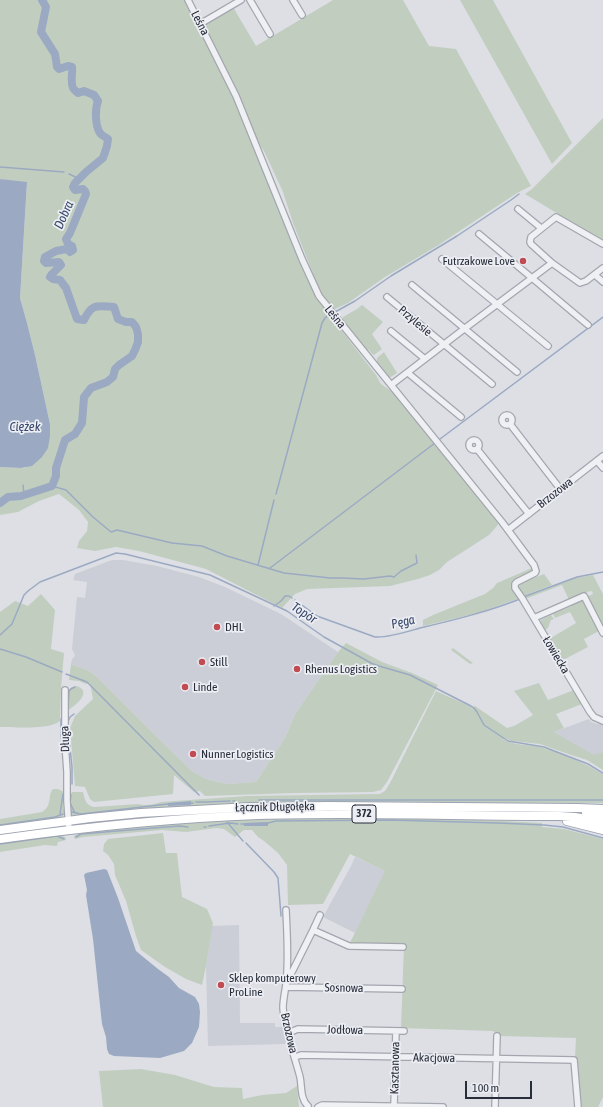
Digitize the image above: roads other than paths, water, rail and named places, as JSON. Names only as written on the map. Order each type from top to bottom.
[{"type":"main road","name":"Łącznik Długołęka","points":[[0,830],[142,813],[266,807],[328,806],[552,808]]},
{"type":"main road","points":[[552,808],[603,808]]},
{"type":"main road","name":"372","points":[[552,808],[603,816]]},
{"type":"main road","name":"Łącznik Długołęka","points":[[0,839],[158,821],[259,815],[339,814],[534,816]]},
{"type":"main road","points":[[534,816],[559,819],[603,830]]},
{"type":"main road","name":"372","points":[[534,816],[575,817],[603,822]]},
{"type":"street","name":"Leśna","points":[[188,0],[236,96],[302,259],[319,296],[508,530],[534,565],[536,569],[535,573],[515,584]]},
{"type":"street","points":[[200,24],[241,0]]},
{"type":"street","points":[[250,0],[270,34]]},
{"type":"street","points":[[293,0],[302,15]]},
{"type":"street","points":[[518,209],[541,228]]},
{"type":"street","points":[[603,244],[556,217],[531,237],[530,242],[552,263],[580,283],[586,281],[603,268]]},
{"type":"street","points":[[479,234],[588,325]]},
{"type":"street","points":[[442,259],[548,346]]},
{"type":"street","name":"Przylesie","points":[[391,385],[552,263]]},
{"type":"street","points":[[594,275],[603,282]]},
{"type":"street","points":[[412,285],[517,372]]},
{"type":"street","name":"Przylesie","points":[[387,297],[492,384]]},
{"type":"street","name":"Przylesie","points":[[390,331],[425,360]]},
{"type":"street","points":[[408,373],[461,416]]},
{"type":"street","points":[[510,424],[561,490]]},
{"type":"street","points":[[477,449],[529,514]]},
{"type":"street","name":"Brzozowa","points":[[508,530],[603,456]]},
{"type":"street","points":[[597,461],[603,468]]},
{"type":"street","name":"Łowiecka","points":[[515,584],[515,588],[590,712],[594,717],[603,721]]},
{"type":"street","points":[[534,618],[584,596],[603,633]]},
{"type":"street","name":"Długa","points":[[65,690],[65,743],[69,830]]},
{"type":"street","name":"Brzozowa","points":[[286,910],[288,948],[283,1009],[285,1025],[300,1079],[303,1100],[307,1106]]},
{"type":"street","points":[[286,985],[320,915]]},
{"type":"street","points":[[314,930],[349,946],[403,947]]},
{"type":"street","name":"Sosnowa","points":[[286,985],[402,989]]},
{"type":"street","name":"Jodłowa","points":[[288,1033],[298,1029],[404,1031]]},
{"type":"street","name":"Kasztanowa","points":[[394,1106],[396,1031]]},
{"type":"street","points":[[495,1107],[497,1036]]},
{"type":"street","name":"Akacjowa","points":[[295,1057],[301,1055],[574,1060],[578,1107]]},
{"type":"street","points":[[307,1106],[312,1104],[317,1107],[322,1105],[444,1107]]},
{"type":"water","name":"Ciężek","points":[[0,179],[27,182],[20,298],[35,355],[50,424],[48,448],[42,457],[32,466],[21,468],[0,467]]},
{"type":"water","points":[[191,801],[191,805],[168,806],[168,803]]},
{"type":"water","points":[[268,822],[268,826],[244,826],[244,823]]},
{"type":"water","points":[[104,869],[107,870],[118,898],[136,951],[169,977],[179,988],[195,997],[199,1004],[199,1027],[192,1043],[184,1051],[160,1058],[114,1056],[109,1054],[102,1024],[93,939],[84,875],[86,873]]},
{"type":"waterway","name":"Dobra","points":[[0,503],[8,497],[21,496],[52,486],[65,440],[75,434],[82,423],[84,397],[91,388],[107,382],[113,377],[115,369],[132,356],[138,342],[136,327],[132,322],[126,322],[118,319],[114,307],[99,306],[93,308],[84,320],[77,319],[66,288],[60,280],[50,277],[61,265],[59,262],[46,263],[44,261],[45,257],[56,251],[67,249],[70,252],[73,250],[72,246],[68,244],[66,239],[70,233],[86,194],[83,189],[75,190],[73,187],[86,172],[103,158],[108,139],[98,130],[96,117],[98,101],[94,95],[84,91],[78,93],[73,89],[72,67],[68,66],[59,69],[57,67],[55,54],[41,32],[46,7],[42,0]]},
{"type":"waterway","points":[[0,167],[64,172]]},
{"type":"waterway","points":[[69,174],[80,179]]},
{"type":"waterway","points":[[335,312],[355,301],[391,276],[457,236],[519,194]]},
{"type":"waterway","points":[[276,494],[322,323],[330,314]]},
{"type":"waterway","points":[[440,439],[603,317]]},
{"type":"waterway","points":[[270,568],[435,443]]},
{"type":"waterway","points":[[23,485],[24,494]]},
{"type":"waterway","points":[[52,486],[66,490],[93,517],[111,532],[117,530],[172,543],[202,546],[227,556],[284,573],[330,578],[364,579],[390,576],[394,577],[401,571],[417,563],[416,555]]},
{"type":"waterway","points":[[258,565],[274,500]]},
{"type":"waterway","name":"Topór","points":[[0,635],[12,624],[24,595],[40,582],[116,553],[125,554],[210,575],[287,611],[324,637],[371,663],[410,675],[471,706],[477,712],[484,725],[508,741],[544,747],[588,764],[603,773]]},
{"type":"waterway","name":"Pęga","points":[[523,597],[577,577],[603,572]]},
{"type":"waterway","name":"Pęga","points":[[274,606],[285,596],[292,598]]},
{"type":"waterway","name":"Pęga","points":[[295,600],[317,616],[375,637],[386,637],[495,608],[520,599]]},
{"type":"waterway","points":[[0,649],[26,657],[62,672]]},
{"type":"waterway","points":[[66,674],[87,682],[199,795]]},
{"type":"waterway","points":[[68,709],[69,691],[75,687]]},
{"type":"waterway","points":[[67,724],[70,717],[74,714]]},
{"type":"waterway","points":[[61,719],[63,749]]},
{"type":"waterway","points":[[68,729],[72,767],[72,784]]},
{"type":"waterway","points":[[60,814],[63,794]]},
{"type":"waterway","points":[[71,795],[70,803],[75,813]]},
{"type":"waterway","points":[[259,800],[603,800]]},
{"type":"waterway","points":[[207,802],[230,801]]},
{"type":"waterway","points":[[196,802],[206,802]]},
{"type":"waterway","points":[[72,812],[81,814],[168,804]]},
{"type":"waterway","points":[[0,825],[55,817],[63,814]]},
{"type":"waterway","points":[[268,823],[276,821],[389,820],[544,825],[563,827],[603,838]]},
{"type":"waterway","points":[[227,822],[243,841]]},
{"type":"waterway","points":[[209,826],[230,823],[238,824]]},
{"type":"waterway","points":[[76,837],[81,834],[180,826],[188,827]]},
{"type":"waterway","points":[[0,844],[57,836],[64,839]]},
{"type":"waterway","points":[[246,843],[278,878],[281,916]]},
{"type":"place","name":"Futrzakowe Love","points":[[523,261]]},
{"type":"place","name":"DHL","points":[[217,627]]},
{"type":"place","name":"Still","points":[[202,662]]},
{"type":"place","name":"Rhenus Logistics","points":[[297,669]]},
{"type":"place","name":"Linde","points":[[185,687]]},
{"type":"place","name":"Nunner Logistics","points":[[193,754]]},
{"type":"place","name":"Sklep komputerowy ProLine","points":[[221,985]]}]
